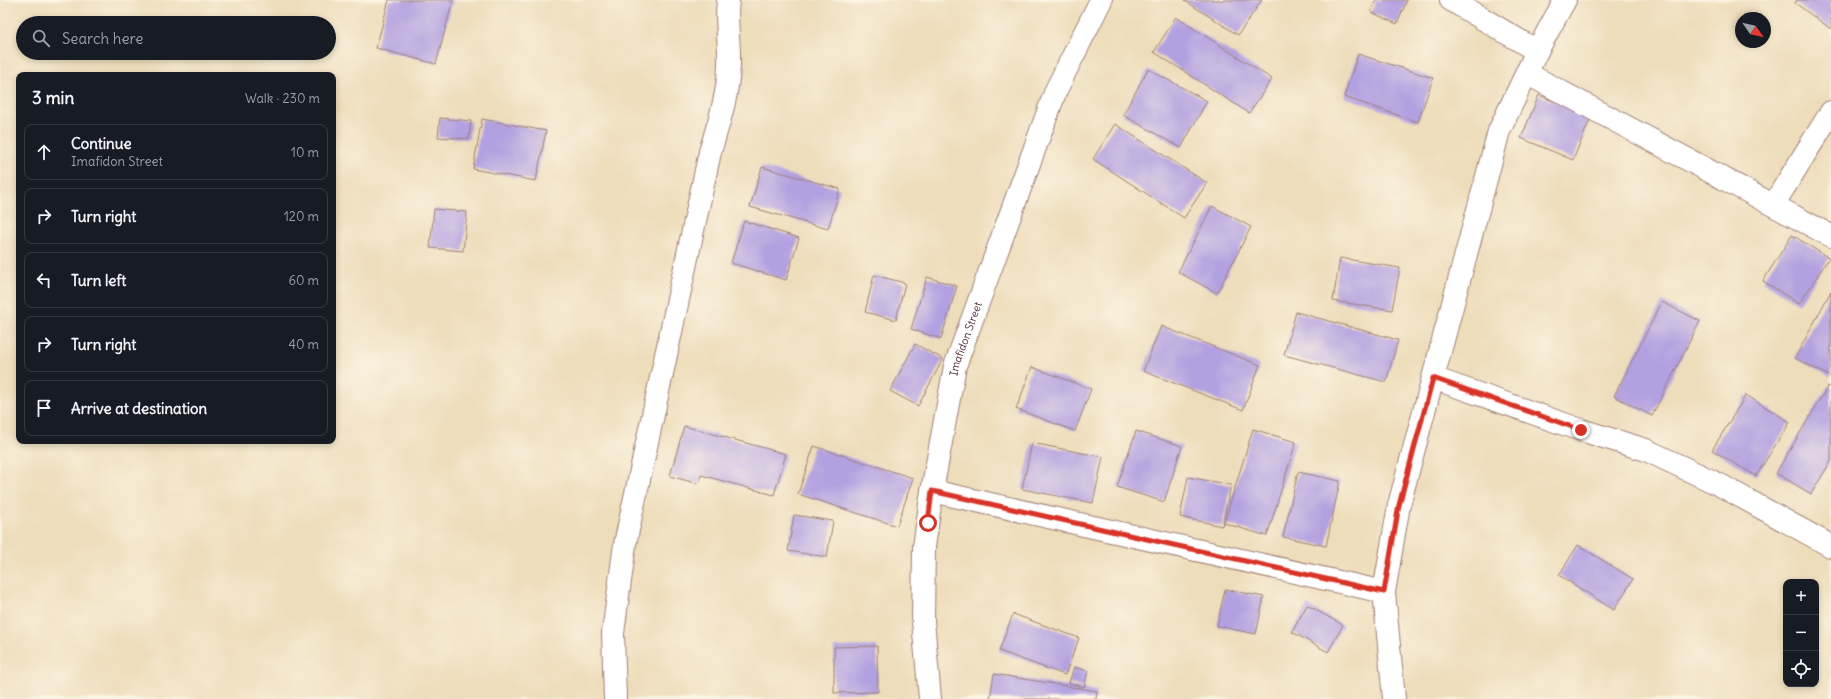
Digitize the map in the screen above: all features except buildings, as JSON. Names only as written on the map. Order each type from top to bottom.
[{"type":"street","points":[[615,699],[613,633],[624,544],[710,152],[725,104],[729,64],[726,14],[728,0]]},
{"type":"street","name":"Imafidon Street","points":[[930,699],[924,621],[924,547],[932,491],[955,366],[1056,90],[1101,0]]},
{"type":"street","points":[[1451,0],[1537,51]]},
{"type":"street","points":[[1394,699],[1384,592],[1399,505],[1499,131],[1537,51],[1565,0]]},
{"type":"street","points":[[1526,73],[1831,236]]},
{"type":"street","points":[[1780,194],[1831,112]]},
{"type":"street","points":[[1433,378],[1581,430],[1646,450],[1720,485],[1831,546]]},
{"type":"street","points":[[932,491],[1384,592]]},
{"type":"route","points":[[928,523],[932,491],[1384,592],[1399,505],[1433,378],[1581,430]]}]
